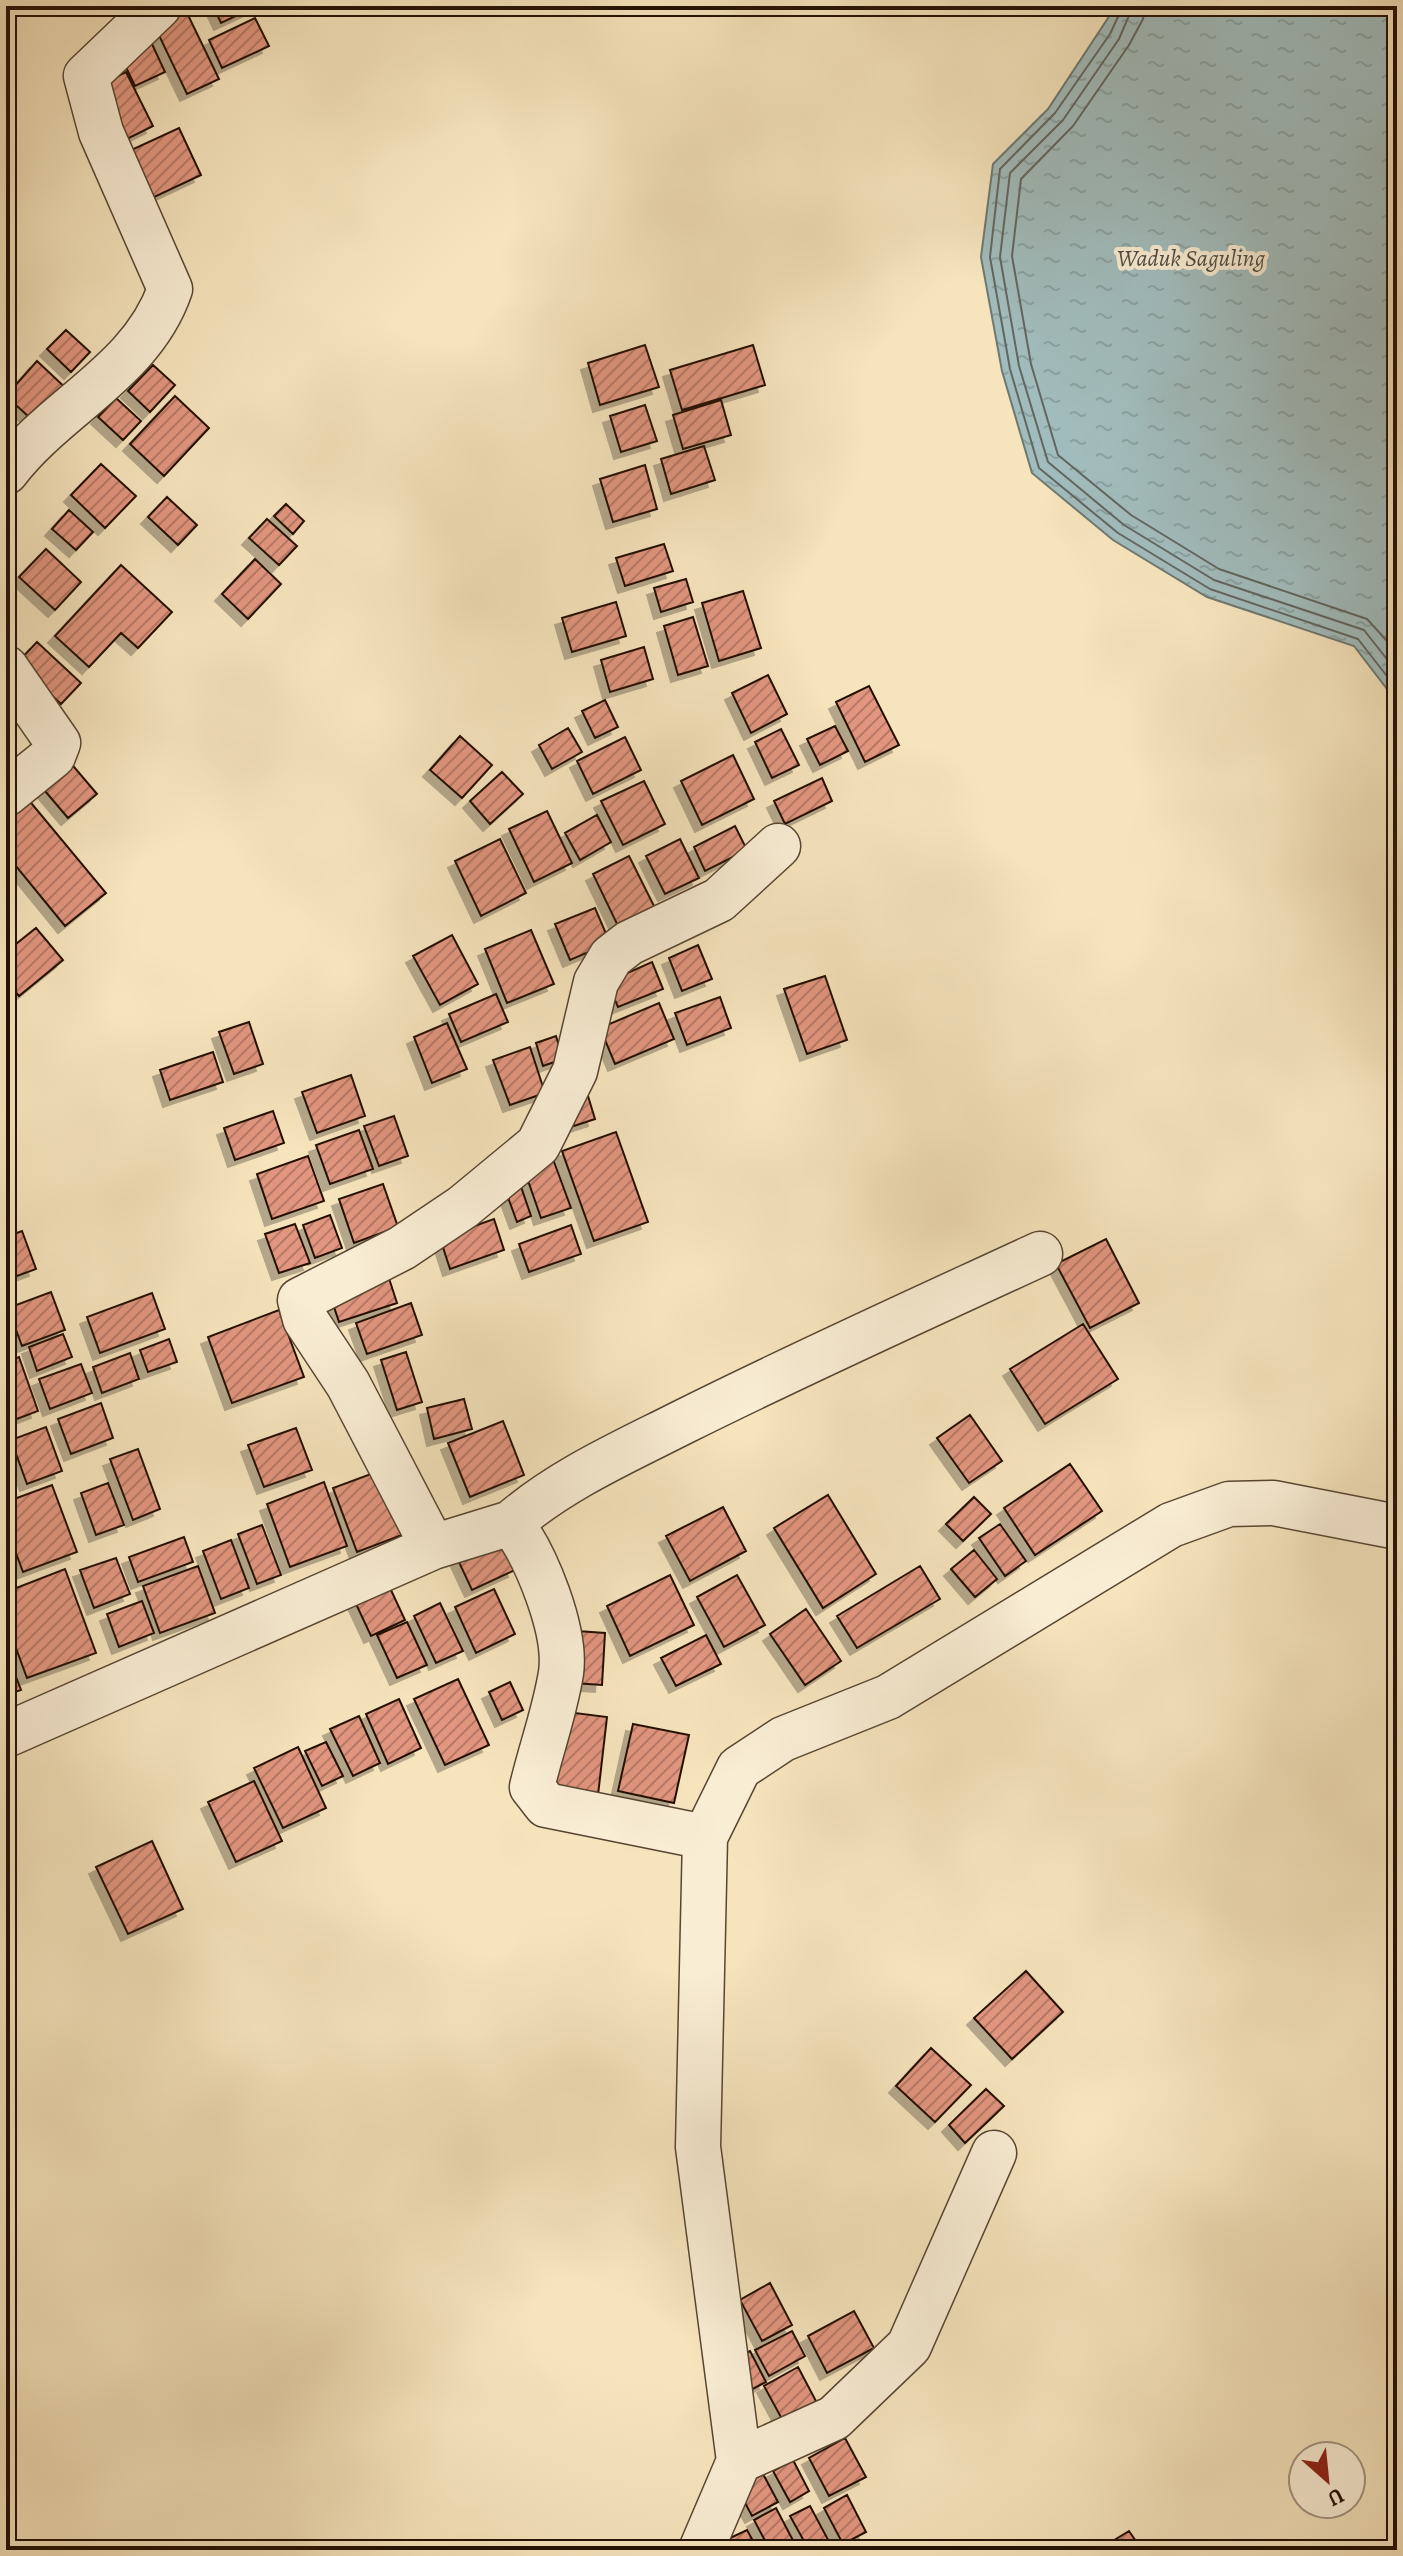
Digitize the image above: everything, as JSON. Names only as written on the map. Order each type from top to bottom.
[{"type":"street","points":[[6,472],[21,452],[97,388],[143,339],[163,311],[170,289],[101,132],[86,76],[159,6]]},
{"type":"street","points":[[6,668],[58,743],[57,750],[46,763],[6,794]]},
{"type":"street","points":[[433,1547],[348,1384],[305,1319],[300,1300],[303,1295],[402,1248],[463,1207],[538,1145],[575,1071],[596,982],[611,957],[629,943],[719,900],[778,846]]},
{"type":"street","points":[[6,1735],[433,1547],[511,1523],[537,1500],[603,1463],[731,1398],[1040,1254]]},
{"type":"street","points":[[701,2550],[739,2461],[698,2147],[705,1837],[739,1768],[783,1739],[888,1697],[1171,1525],[1229,1504],[1274,1503],[1397,1527]]},
{"type":"street","points":[[511,1523],[539,1569],[553,1613],[561,1670],[532,1787],[535,1794],[546,1805],[705,1837]]},
{"type":"street","points":[[739,2461],[834,2418],[909,2346],[994,2153]]},
{"type":"water","name":"Waduk Saguling","points":[[1116,6],[1397,6],[1397,702],[1354,646],[1207,597],[1113,540],[1032,473],[1002,371],[981,257],[993,164],[1048,109]]},
{"type":"building","points":[[213,6],[257,6],[221,23]]},
{"type":"building","points":[[186,11],[219,79],[187,94],[155,27]]},
{"type":"building","points":[[255,18],[269,46],[222,68],[209,40]]},
{"type":"building","points":[[152,44],[165,72],[135,86],[122,59]]},
{"type":"building","points":[[126,72],[153,126],[117,144],[91,89]]},
{"type":"building","points":[[179,128],[201,175],[150,199],[127,152]]},
{"type":"building","points":[[66,330],[90,352],[71,372],[47,349]]},
{"type":"building","points":[[645,345],[659,387],[600,405],[588,363]]},
{"type":"building","points":[[753,345],[765,385],[682,410],[670,370]]},
{"type":"building","points":[[37,361],[71,393],[40,427],[6,396]]},
{"type":"building","points":[[153,365],[175,385],[150,412],[128,391]]},
{"type":"building","points":[[175,396],[209,428],[164,476],[130,444]]},
{"type":"building","points":[[116,398],[141,421],[123,440],[98,417]]},
{"type":"building","points":[[721,400],[731,435],[683,449],[673,415]]},
{"type":"building","points":[[645,405],[657,441],[621,452],[610,416]]},
{"type":"building","points":[[704,446],[715,480],[671,494],[661,459]]},
{"type":"building","points":[[101,464],[136,496],[105,528],[71,495]]},
{"type":"building","points":[[645,465],[657,509],[613,522],[600,479]]},
{"type":"building","points":[[167,497],[197,525],[178,545],[148,517]]},
{"type":"building","points":[[286,504],[304,521],[293,534],[274,516]]},
{"type":"building","points":[[69,510],[93,532],[76,550],[52,529]]},
{"type":"building","points":[[267,519],[297,546],[279,565],[249,538]]},
{"type":"building","points":[[664,544],[673,571],[625,586],[616,558]]},
{"type":"building","points":[[46,549],[81,582],[55,610],[19,577]]},
{"type":"building","points":[[255,559],[281,584],[248,619],[222,594]]},
{"type":"building","points":[[121,565],[172,612],[138,648],[121,633],[89,667],[55,636]]},
{"type":"building","points":[[686,579],[693,602],[661,612],[654,588]]},
{"type":"building","points":[[743,591],[761,648],[719,661],[702,603]]},
{"type":"building","points":[[616,602],[626,636],[572,652],[562,618]]},
{"type":"building","points":[[693,617],[708,666],[678,675],[664,626]]},
{"type":"building","points":[[37,642],[81,683],[61,704],[17,663]]},
{"type":"building","points":[[644,647],[653,679],[610,692],[601,660]]},
{"type":"building","points":[[768,675],[787,714],[751,733],[732,693]]},
{"type":"building","points":[[869,686],[899,745],[865,762],[836,702]]},
{"type":"building","points":[[605,700],[618,727],[595,738],[582,711]]},
{"type":"building","points":[[835,726],[848,751],[820,765],[807,739]]},
{"type":"building","points":[[568,728],[582,752],[552,769],[539,745]]},
{"type":"building","points":[[781,729],[799,765],[772,778],[755,742]]},
{"type":"building","points":[[460,736],[492,765],[462,798],[430,770]]},
{"type":"building","points":[[625,737],[641,770],[593,794],[577,761]]},
{"type":"building","points":[[63,754],[97,794],[68,818],[34,778]]},
{"type":"building","points":[[733,755],[754,799],[702,825],[681,781]]},
{"type":"building","points":[[502,772],[523,794],[490,824],[470,801]]},
{"type":"building","points":[[822,778],[832,801],[785,824],[774,801]]},
{"type":"building","points":[[644,781],[665,824],[623,845],[601,801]]},
{"type":"building","points":[[27,798],[106,893],[65,926],[6,854],[6,815]]},
{"type":"building","points":[[547,811],[572,863],[534,882],[509,829]]},
{"type":"building","points":[[597,815],[611,842],[580,860],[565,833]]},
{"type":"building","points":[[735,826],[747,850],[705,871],[694,847]]},
{"type":"building","points":[[500,839],[526,893],[481,916],[455,861]]},
{"type":"building","points":[[680,839],[699,878],[665,894],[646,856]]},
{"type":"building","points":[[629,856],[655,908],[618,926],[593,874]]},
{"type":"building","points":[[595,908],[610,943],[570,960],[555,924]]},
{"type":"building","points":[[36,928],[63,960],[19,996],[6,981],[6,952]]},
{"type":"building","points":[[531,930],[554,984],[507,1003],[485,949]]},
{"type":"building","points":[[452,935],[478,984],[440,1005],[413,956]]},
{"type":"building","points":[[698,945],[712,979],[682,991],[669,958]]},
{"type":"building","points":[[652,962],[663,989],[618,1007],[607,982]]},
{"type":"building","points":[[825,976],[847,1040],[807,1054],[784,989]]},
{"type":"building","points":[[496,994],[508,1022],[461,1042],[449,1014]]},
{"type":"building","points":[[720,997],[731,1028],[687,1045],[675,1013]]},
{"type":"building","points":[[659,1003],[674,1039],[615,1064],[600,1028]]},
{"type":"building","points":[[249,1022],[263,1064],[234,1074],[219,1032]]},
{"type":"building","points":[[447,1023],[467,1069],[432,1083],[414,1037]]},
{"type":"building","points":[[556,1036],[563,1059],[543,1066],[536,1043]]},
{"type":"building","points":[[530,1047],[545,1093],[510,1105],[493,1060]]},
{"type":"building","points":[[213,1052],[223,1082],[170,1100],[160,1070]]},
{"type":"building","points":[[351,1075],[365,1116],[317,1133],[302,1092]]},
{"type":"building","points":[[588,1096],[595,1119],[574,1126],[566,1104]]},
{"type":"building","points":[[273,1111],[284,1143],[235,1160],[224,1128]]},
{"type":"building","points":[[394,1116],[408,1156],[379,1166],[364,1126]]},
{"type":"building","points":[[359,1130],[373,1169],[330,1184],[316,1145]]},
{"type":"building","points":[[616,1132],[648,1222],[594,1241],[562,1151]]},
{"type":"building","points":[[308,1156],[324,1201],[272,1219],[257,1174]]},
{"type":"building","points":[[553,1159],[571,1208],[541,1218],[524,1169]]},
{"type":"building","points":[[517,1175],[531,1216],[517,1222],[502,1181]]},
{"type":"building","points":[[383,1184],[398,1227],[354,1243],[339,1199]]},
{"type":"building","points":[[330,1215],[342,1248],[315,1258],[303,1225]]},
{"type":"building","points":[[494,1219],[504,1250],[450,1269],[440,1238]]},
{"type":"building","points":[[295,1224],[310,1263],[279,1273],[265,1234]]},
{"type":"building","points":[[571,1225],[581,1254],[529,1272],[519,1244]]},
{"type":"building","points":[[22,1231],[36,1269],[6,1280],[6,1237]]},
{"type":"building","points":[[1106,1239],[1139,1303],[1090,1328],[1056,1264]]},
{"type":"building","points":[[385,1266],[397,1303],[339,1322],[327,1286]]},
{"type":"building","points":[[51,1292],[65,1330],[22,1346],[8,1308]]},
{"type":"building","points":[[152,1293],[165,1329],[100,1353],[87,1317]]},
{"type":"building","points":[[411,1303],[422,1335],[367,1354],[356,1323]]},
{"type":"building","points":[[279,1310],[304,1377],[232,1403],[208,1337]]},
{"type":"building","points":[[1083,1324],[1118,1379],[1045,1424],[1010,1369]]},
{"type":"building","points":[[63,1334],[72,1357],[37,1371],[29,1347]]},
{"type":"building","points":[[169,1339],[177,1362],[148,1372],[140,1350]]},
{"type":"building","points":[[406,1352],[422,1402],[397,1410],[381,1360]]},
{"type":"building","points":[[130,1353],[139,1379],[102,1393],[93,1367]]},
{"type":"building","points":[[19,1357],[38,1411],[6,1423],[6,1362]]},
{"type":"building","points":[[81,1364],[92,1393],[50,1409],[39,1379]]},
{"type":"building","points":[[464,1399],[472,1429],[434,1439],[427,1408]]},
{"type":"building","points":[[101,1403],[113,1438],[71,1454],[58,1419]]},
{"type":"building","points":[[970,1415],[1002,1461],[969,1483],[937,1438]]},
{"type":"building","points":[[503,1421],[524,1475],[470,1497],[448,1443]]},
{"type":"building","points":[[46,1427],[62,1471],[27,1484],[11,1440]]},
{"type":"building","points":[[296,1428],[312,1470],[264,1487],[248,1445]]},
{"type":"building","points":[[138,1449],[160,1509],[133,1520],[110,1459]]},
{"type":"building","points":[[1070,1464],[1102,1511],[1035,1555],[1004,1508]]},
{"type":"building","points":[[379,1471],[402,1535],[357,1552],[333,1488]]},
{"type":"building","points":[[324,1482],[347,1546],[290,1567],[267,1504]]},
{"type":"building","points":[[108,1483],[124,1525],[96,1535],[81,1493]]},
{"type":"building","points":[[52,1485],[77,1552],[23,1572],[6,1526],[6,1502]]},
{"type":"building","points":[[828,1495],[876,1574],[823,1608],[774,1528]]},
{"type":"building","points":[[974,1497],[991,1514],[963,1541],[946,1524]]},
{"type":"building","points":[[723,1507],[746,1551],[690,1581],[666,1536]]},
{"type":"building","points":[[1000,1524],[1026,1561],[1005,1576],[979,1538]]},
{"type":"building","points":[[262,1525],[281,1575],[257,1584],[238,1534]]},
{"type":"building","points":[[184,1537],[193,1562],[138,1582],[129,1557]]},
{"type":"building","points":[[231,1540],[249,1588],[221,1599],[203,1551]]},
{"type":"building","points":[[501,1540],[515,1570],[472,1590],[458,1560]]},
{"type":"building","points":[[974,1550],[997,1579],[975,1597],[951,1569]]},
{"type":"building","points":[[116,1558],[130,1594],[94,1608],[80,1570]]},
{"type":"building","points":[[198,1566],[215,1613],[160,1633],[143,1586]]},
{"type":"building","points":[[920,1566],[940,1599],[857,1648],[837,1616]]},
{"type":"building","points":[[65,1569],[96,1653],[27,1678],[6,1621],[6,1592]]},
{"type":"building","points":[[383,1573],[405,1620],[371,1636],[349,1589]]},
{"type":"building","points":[[670,1575],[694,1625],[630,1656],[607,1606]]},
{"type":"building","points":[[737,1575],[765,1625],[724,1647],[697,1597]]},
{"type":"building","points":[[494,1589],[515,1634],[476,1653],[455,1607]]},
{"type":"building","points":[[142,1601],[154,1633],[119,1647],[107,1614]]},
{"type":"building","points":[[440,1603],[463,1651],[436,1663],[414,1616]]},
{"type":"building","points":[[806,1609],[841,1661],[805,1685],[770,1634]]},
{"type":"building","points":[[407,1622],[427,1665],[397,1678],[377,1635]]},
{"type":"building","points":[[577,1631],[605,1633],[602,1685],[573,1683]]},
{"type":"building","points":[[706,1635],[721,1664],[676,1686],[661,1658]]},
{"type":"building","points":[[6,1651],[21,1690],[6,1695]]},
{"type":"building","points":[[458,1679],[489,1745],[445,1765],[414,1699]]},
{"type":"building","points":[[510,1682],[523,1710],[502,1720],[489,1692]]},
{"type":"building","points":[[399,1699],[421,1748],[388,1764],[366,1714]]},
{"type":"building","points":[[559,1711],[607,1717],[598,1795],[549,1790]]},
{"type":"building","points":[[359,1716],[380,1763],[353,1776],[330,1729]]},
{"type":"building","points":[[633,1724],[689,1735],[674,1803],[618,1791]]},
{"type":"building","points":[[326,1742],[343,1776],[322,1786],[305,1751]]},
{"type":"building","points":[[298,1747],[326,1808],[283,1828],[254,1768]]},
{"type":"building","points":[[254,1781],[282,1841],[236,1862],[208,1802]]},
{"type":"building","points":[[152,1841],[183,1909],[128,1934],[96,1867]]},
{"type":"building","points":[[1026,1971],[1063,2012],[1012,2059],[974,2018]]},
{"type":"building","points":[[931,2048],[971,2085],[935,2122],[896,2086]]},
{"type":"building","points":[[986,2089],[1004,2106],[965,2143],[949,2125]]},
{"type":"building","points":[[770,2283],[792,2325],[762,2341],[740,2300]]},
{"type":"building","points":[[854,2311],[874,2348],[827,2373],[808,2336]]},
{"type":"building","points":[[792,2331],[805,2356],[769,2376],[755,2350]]},
{"type":"building","points":[[750,2351],[766,2382],[745,2393],[728,2362]]},
{"type":"building","points":[[798,2367],[817,2403],[783,2421],[764,2386]]},
{"type":"building","points":[[845,2438],[866,2477],[829,2496],[809,2458]]},
{"type":"building","points":[[793,2460],[809,2491],[790,2502],[773,2471]]},
{"type":"building","points":[[762,2472],[778,2502],[752,2516],[736,2486]]},
{"type":"building","points":[[847,2495],[866,2532],[843,2544],[824,2508]]},
{"type":"building","points":[[810,2506],[833,2549],[809,2550],[790,2516]]},
{"type":"building","points":[[776,2508],[798,2550],[770,2550],[754,2520]]},
{"type":"building","points":[[747,2530],[758,2550],[734,2550],[728,2539]]},
{"type":"building","points":[[1129,2531],[1142,2550],[1098,2550]]}]
